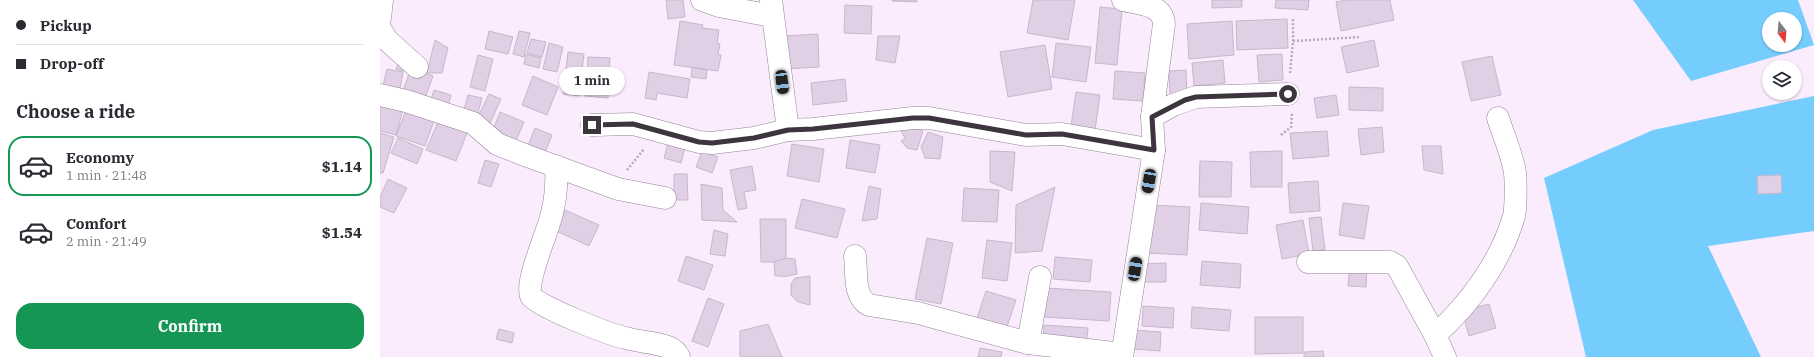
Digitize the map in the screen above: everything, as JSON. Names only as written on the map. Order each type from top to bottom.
[{"type":"street","points":[[380,18],[382,0]]},
{"type":"street","points":[[702,0],[719,6],[771,8],[788,130]]},
{"type":"street","points":[[856,256],[858,293],[864,302],[869,305],[918,313],[1028,343],[1122,356],[1154,150],[1152,117],[1164,24],[1163,15],[1156,8],[1123,0]]},
{"type":"street","points":[[380,29],[387,40],[417,67]]},
{"type":"street","points":[[1152,117],[1179,102],[1196,97],[1288,94]]},
{"type":"street","points":[[380,95],[406,101],[473,123],[497,144],[618,189],[665,198]]},
{"type":"street","points":[[592,125],[633,124],[699,142],[712,143],[754,138],[788,130],[813,129],[913,118],[929,118],[1026,135],[1062,134],[1154,150]]},
{"type":"street","points":[[1435,335],[1468,300],[1494,262],[1514,215],[1515,173],[1498,118]]},
{"type":"street","points":[[556,166],[557,184],[552,213],[530,282],[530,296],[538,303],[623,338],[668,347],[677,353],[679,357]]},
{"type":"street","points":[[1308,262],[1390,262],[1397,266],[1435,335],[1445,357]]},
{"type":"street","points":[[1028,343],[1040,277]]},
{"type":"path","points":[[1288,94],[1293,41],[1293,20]]},
{"type":"path","points":[[1293,41],[1361,37]]},
{"type":"path","points":[[611,186],[627,171],[640,153],[663,132]]},
{"type":"water","points":[[1633,0],[1798,0],[1814,45],[1802,49],[1802,12],[1762,12],[1762,52],[1790,52],[1691,81]]},
{"type":"water","points":[[1814,96],[1814,231],[1708,246],[1761,357],[1586,357],[1544,178],[1653,130],[1795,100],[1802,100],[1802,99]]},
{"type":"building","points":[[666,0],[683,0],[685,17],[668,19]]},
{"type":"building","points":[[917,0],[917,2],[892,1]]},
{"type":"building","points":[[1033,0],[1075,0],[1068,40],[1027,33]]},
{"type":"building","points":[[1212,0],[1242,0],[1242,7],[1212,8]]},
{"type":"building","points":[[1276,0],[1309,0],[1308,10],[1275,8]]},
{"type":"building","points":[[1346,0],[1390,0],[1394,20],[1341,31],[1336,2]]},
{"type":"building","points":[[845,5],[872,6],[871,34],[844,33]]},
{"type":"building","points":[[1100,7],[1122,9],[1117,65],[1095,63]]},
{"type":"building","points":[[1287,19],[1288,48],[1237,50],[1236,21]]},
{"type":"building","points":[[680,21],[703,25],[702,28],[719,30],[717,43],[720,44],[718,54],[721,55],[718,71],[674,65]]},
{"type":"building","points":[[1232,21],[1234,55],[1189,59],[1187,24]]},
{"type":"building","points":[[489,31],[513,37],[508,54],[485,49]]},
{"type":"building","points":[[519,31],[530,33],[524,57],[513,54]]},
{"type":"building","points":[[818,34],[819,67],[784,69],[782,36]]},
{"type":"building","points":[[878,36],[900,36],[895,63],[876,60]]},
{"type":"building","points":[[531,39],[546,42],[542,57],[527,53]]},
{"type":"building","points":[[435,40],[448,48],[442,73],[427,73]]},
{"type":"building","points":[[1374,40],[1379,66],[1347,73],[1341,47]]},
{"type":"building","points":[[549,43],[563,47],[557,72],[543,69]]},
{"type":"building","points":[[1056,43],[1091,47],[1086,82],[1052,77]]},
{"type":"building","points":[[1045,45],[1052,89],[1008,97],[1000,52]]},
{"type":"building","points":[[568,52],[584,54],[579,96],[563,94]]},
{"type":"building","points":[[526,54],[541,58],[539,68],[524,64]]},
{"type":"building","points":[[1282,54],[1283,80],[1259,82],[1257,55]]},
{"type":"building","points":[[478,55],[493,59],[485,91],[470,87]]},
{"type":"building","points":[[1492,56],[1501,95],[1471,101],[1462,62]]},
{"type":"building","points":[[588,57],[610,58],[608,98],[585,96]]},
{"type":"building","points":[[1223,60],[1225,83],[1194,86],[1192,63]]},
{"type":"building","points":[[399,61],[408,72],[396,69]]},
{"type":"building","points":[[411,68],[433,76],[424,101],[402,93]]},
{"type":"building","points":[[692,68],[707,70],[706,79],[691,77]]},
{"type":"building","points":[[387,69],[403,72],[400,89],[383,86]]},
{"type":"building","points":[[1186,70],[1187,94],[1170,95],[1169,71]]},
{"type":"building","points":[[1115,71],[1145,73],[1143,101],[1113,99]]},
{"type":"building","points":[[649,72],[690,79],[687,98],[657,93],[656,100],[645,98]]},
{"type":"building","points":[[533,76],[558,87],[547,115],[522,105]]},
{"type":"building","points":[[845,79],[847,101],[813,105],[811,83]]},
{"type":"building","points":[[1349,87],[1383,88],[1383,111],[1349,110]]},
{"type":"building","points":[[434,90],[451,95],[447,111],[429,106]]},
{"type":"building","points":[[1076,92],[1100,95],[1095,130],[1071,126]]},
{"type":"building","points":[[489,94],[501,99],[488,128],[475,123]]},
{"type":"building","points":[[468,95],[482,98],[478,113],[464,110]]},
{"type":"building","points":[[1336,95],[1339,115],[1317,118],[1314,98]]},
{"type":"building","points":[[380,99],[404,106],[396,135],[380,131]]},
{"type":"building","points":[[407,108],[435,118],[425,146],[396,136]]},
{"type":"building","points":[[500,112],[524,122],[515,143],[491,134]]},
{"type":"building","points":[[440,117],[469,128],[456,161],[426,150]]},
{"type":"building","points":[[906,124],[923,131],[917,150],[907,148],[901,141],[905,138],[900,129]]},
{"type":"building","points":[[1382,127],[1384,152],[1361,155],[1358,129]]},
{"type":"building","points":[[535,128],[552,135],[542,160],[525,153]]},
{"type":"building","points":[[1327,131],[1329,156],[1293,159],[1290,133]]},
{"type":"building","points":[[928,132],[943,137],[940,159],[925,158],[921,147]]},
{"type":"building","points":[[380,133],[394,137],[383,173],[380,173]]},
{"type":"building","points":[[670,135],[687,140],[681,163],[664,158]]},
{"type":"building","points":[[398,138],[423,149],[417,164],[391,153]]},
{"type":"building","points":[[850,140],[880,145],[875,173],[846,168]]},
{"type":"building","points":[[792,144],[824,149],[819,182],[787,176]]},
{"type":"building","points":[[1422,146],[1441,146],[1443,174],[1424,170]]},
{"type":"building","points":[[702,151],[718,157],[712,173],[696,167]]},
{"type":"building","points":[[990,151],[1015,152],[1012,191],[990,182]]},
{"type":"building","points":[[1282,151],[1282,187],[1251,187],[1250,152]]},
{"type":"building","points":[[485,160],[499,164],[491,187],[478,183]]},
{"type":"building","points":[[1200,161],[1232,162],[1231,197],[1199,197]]},
{"type":"building","points":[[752,166],[756,190],[744,192],[747,208],[738,210],[730,170]]},
{"type":"building","points":[[674,174],[687,174],[688,200],[674,200]]},
{"type":"building","points":[[1781,175],[1782,193],[1758,194],[1757,176]]},
{"type":"building","points":[[388,179],[407,188],[394,213],[380,207],[380,197]]},
{"type":"building","points":[[1318,181],[1320,211],[1290,213],[1288,183]]},
{"type":"building","points":[[701,184],[722,188],[723,210],[737,222],[702,220]]},
{"type":"building","points":[[869,186],[881,189],[877,219],[862,221]]},
{"type":"building","points":[[1055,187],[1042,251],[1015,253],[1016,205]]},
{"type":"building","points":[[964,188],[999,190],[997,222],[962,221]]},
{"type":"building","points":[[802,199],[845,209],[837,238],[795,228]]},
{"type":"building","points":[[1201,203],[1249,207],[1247,234],[1199,230]]},
{"type":"building","points":[[1343,203],[1369,206],[1364,239],[1339,235]]},
{"type":"building","points":[[1150,205],[1190,207],[1187,255],[1147,253]]},
{"type":"building","points":[[565,210],[599,225],[589,246],[556,231]]},
{"type":"building","points":[[1321,217],[1325,250],[1313,251],[1309,218]]},
{"type":"building","points":[[760,219],[786,219],[786,262],[761,262]]},
{"type":"building","points":[[1303,220],[1309,254],[1282,259],[1276,225]]},
{"type":"building","points":[[714,230],[728,234],[725,256],[710,254]]},
{"type":"building","points":[[927,238],[953,243],[941,304],[915,299]]},
{"type":"building","points":[[987,240],[1012,243],[1007,281],[982,278]]},
{"type":"building","points":[[686,256],[713,265],[704,290],[678,281]]},
{"type":"building","points":[[1055,257],[1092,260],[1090,282],[1053,279]]},
{"type":"building","points":[[787,258],[795,259],[797,274],[783,277],[775,276],[774,262]]},
{"type":"building","points":[[1202,261],[1241,264],[1240,288],[1200,285]]},
{"type":"building","points":[[1166,263],[1166,282],[1138,282],[1138,264]]},
{"type":"building","points":[[1350,265],[1367,266],[1366,287],[1348,286]]},
{"type":"building","points":[[810,276],[810,305],[798,302],[791,295],[791,284],[795,278]]},
{"type":"building","points":[[1046,288],[1111,292],[1109,321],[1044,317]]},
{"type":"building","points":[[986,291],[1016,300],[1006,330],[976,321]]},
{"type":"building","points":[[708,298],[724,304],[708,347],[692,341]]},
{"type":"building","points":[[1489,304],[1496,328],[1469,336],[1462,311]]},
{"type":"building","points":[[1143,306],[1174,308],[1173,328],[1142,326]]},
{"type":"building","points":[[1192,307],[1231,310],[1229,331],[1191,328]]},
{"type":"building","points":[[1255,317],[1303,317],[1303,353],[1255,354]]},
{"type":"building","points":[[768,324],[782,357],[740,357],[740,331]]},
{"type":"building","points":[[1044,325],[1088,328],[1086,346],[1043,343]]},
{"type":"building","points":[[499,329],[514,333],[512,343],[496,339]]},
{"type":"building","points":[[1134,330],[1161,332],[1160,351],[1133,349]]},
{"type":"building","points":[[980,348],[1002,352],[1001,357],[978,357]]},
{"type":"building","points":[[1323,351],[1324,357],[1304,357],[1304,352]]},
{"type":"route","points":[[592,125],[633,124],[699,142],[712,143],[754,138],[788,130],[813,129],[913,118],[929,118],[1026,135],[1062,134],[1154,150],[1152,117],[1173,105],[1196,97],[1288,94]]}]
